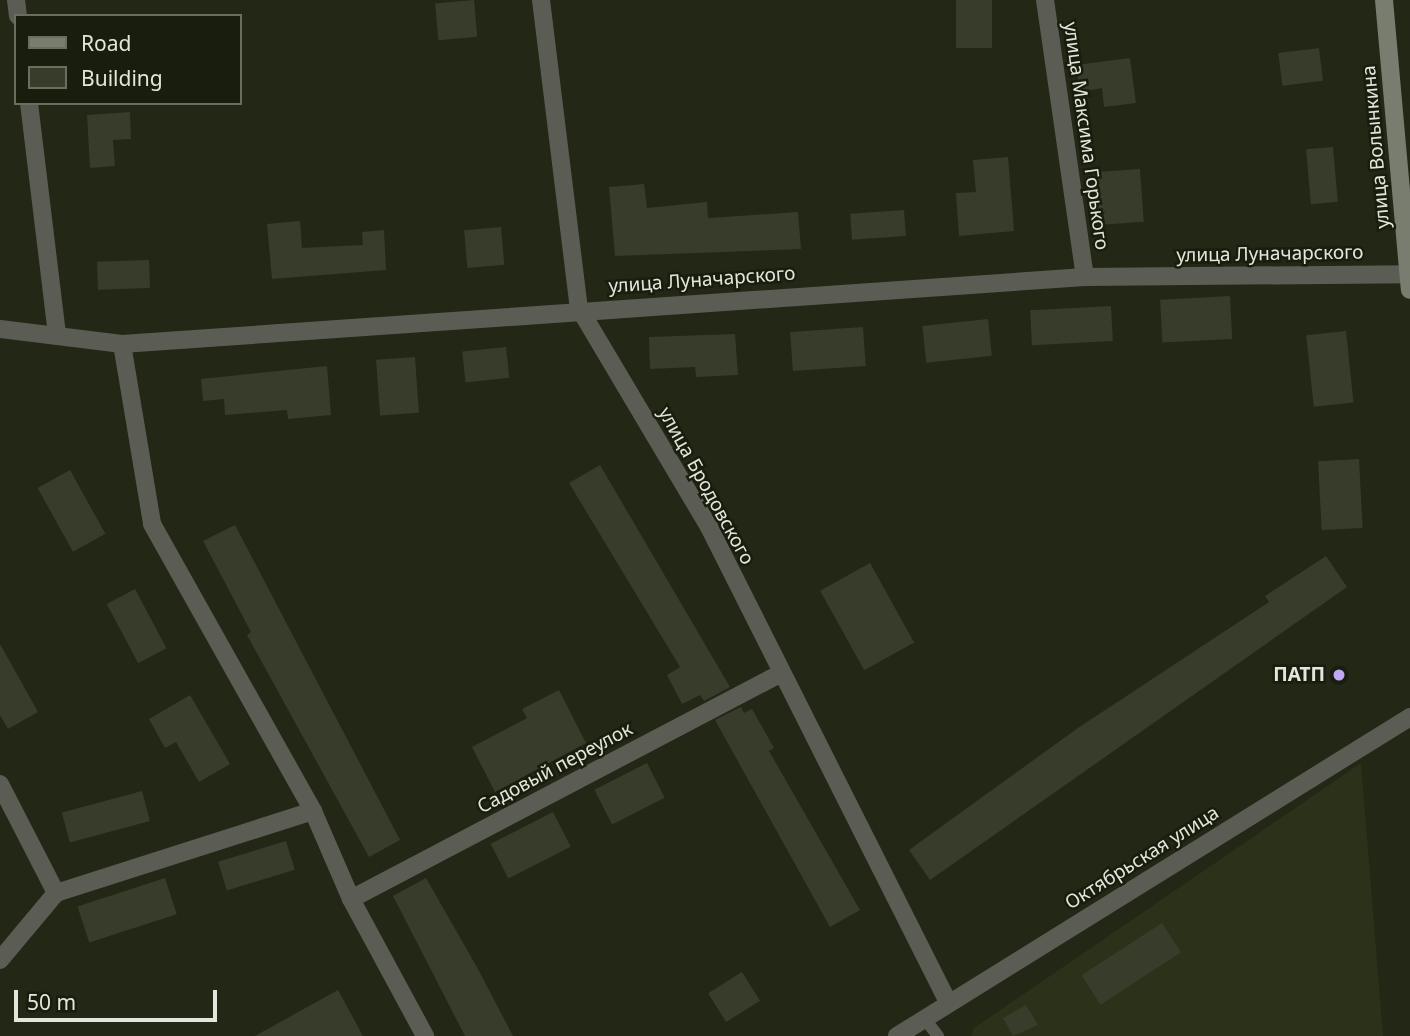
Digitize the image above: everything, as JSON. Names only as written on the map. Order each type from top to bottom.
[{"type":"street","name":"улица Бродовского","points":[[541,0],[579,308],[709,527],[779,674],[948,1002]]},
{"type":"street","name":"улица Максима Горького","points":[[1045,0],[1085,277]]},
{"type":"street","name":"улица Волынкина","points":[[1384,0],[1410,290]]},
{"type":"street","points":[[29,105],[57,333]]},
{"type":"street","name":"улица Луначарского","points":[[0,329],[57,333],[122,344],[579,308],[1085,277],[1410,274]]},
{"type":"street","points":[[122,344],[152,524],[313,811],[351,899],[425,1036]]},
{"type":"street","name":"Садовый переулок","points":[[351,899],[779,674]]},
{"type":"street","name":"Октябрьская улица","points":[[897,1036],[1410,717]]},
{"type":"street","points":[[0,784],[55,893]]},
{"type":"street","points":[[0,960],[55,893],[313,811]]},
{"type":"lane","points":[[924,1018],[938,1036]]},
{"type":"shaded area","points":[[1361,763],[1383,1036],[971,1036],[974,1028]]},
{"type":"building","points":[[474,0],[477,37],[438,40],[435,3]]},
{"type":"building","points":[[956,0],[992,0],[992,48],[956,48]]},
{"type":"building","points":[[1319,48],[1323,81],[1282,86],[1278,53]]},
{"type":"building","points":[[1130,58],[1136,103],[1104,107],[1102,88],[1080,92],[1076,65]]},
{"type":"building","points":[[130,112],[131,139],[113,140],[115,166],[90,168],[87,115]]},
{"type":"building","points":[[1333,147],[1338,202],[1311,204],[1306,149]]},
{"type":"building","points":[[1008,157],[1014,231],[959,236],[956,193],[976,192],[973,160]]},
{"type":"building","points":[[1140,169],[1144,222],[1098,225],[1094,172]]},
{"type":"building","points":[[644,184],[647,208],[707,202],[708,218],[798,212],[801,249],[615,256],[609,187]]},
{"type":"building","points":[[904,210],[906,236],[852,240],[850,214]]},
{"type":"building","points":[[300,221],[302,248],[363,245],[362,232],[384,230],[386,270],[272,279],[267,224]]},
{"type":"building","points":[[501,227],[504,265],[467,268],[464,230]]},
{"type":"building","points":[[149,260],[150,288],[98,290],[97,262]]},
{"type":"building","points":[[1230,296],[1232,339],[1162,343],[1160,300]]},
{"type":"building","points":[[1111,306],[1113,341],[1032,345],[1030,310]]},
{"type":"building","points":[[988,319],[992,356],[926,363],[922,326]]},
{"type":"building","points":[[863,327],[866,366],[793,371],[790,332]]},
{"type":"building","points":[[1346,331],[1354,403],[1314,407],[1306,335]]},
{"type":"building","points":[[735,334],[738,375],[696,377],[695,367],[650,369],[649,337]]},
{"type":"building","points":[[506,347],[509,378],[465,382],[462,352]]},
{"type":"building","points":[[415,357],[419,413],[380,416],[376,360]]},
{"type":"building","points":[[327,366],[331,415],[288,419],[287,410],[225,415],[224,399],[203,401],[201,379]]},
{"type":"building","points":[[1359,459],[1363,528],[1322,530],[1318,461]]},
{"type":"building","points":[[600,465],[730,687],[704,701],[700,695],[682,704],[667,675],[680,667],[569,483]]},
{"type":"building","points":[[70,470],[105,534],[73,552],[38,488]]},
{"type":"building","points":[[235,525],[400,840],[369,857],[247,635],[251,632],[203,541]]},
{"type":"building","points":[[1326,556],[1347,587],[930,880],[909,850],[1078,728],[1269,602],[1265,596]]},
{"type":"building","points":[[870,563],[914,643],[864,670],[820,591]]},
{"type":"building","points":[[135,589],[166,648],[138,663],[107,604]]},
{"type":"building","points":[[0,644],[38,712],[8,729],[0,715]]},
{"type":"building","points":[[559,690],[586,743],[495,792],[472,747],[527,718],[522,709]]},
{"type":"building","points":[[190,695],[230,764],[199,782],[176,742],[165,748],[149,719]]},
{"type":"building","points":[[741,707],[744,713],[752,709],[774,748],[769,751],[860,910],[830,927],[715,720]]},
{"type":"building","points":[[647,763],[665,798],[612,825],[594,790]]},
{"type":"building","points":[[142,791],[150,821],[70,842],[62,812]]},
{"type":"building","points":[[553,812],[571,847],[508,879],[491,844]]},
{"type":"building","points":[[286,841],[295,870],[227,890],[218,862]]},
{"type":"building","points":[[165,878],[177,914],[89,943],[78,906]]},
{"type":"building","points":[[426,878],[513,1036],[465,1036],[393,896]]},
{"type":"building","points":[[1162,923],[1181,952],[1101,1005],[1081,975]]},
{"type":"building","points":[[742,972],[760,1001],[726,1022],[708,993]]},
{"type":"building","points":[[338,990],[363,1036],[255,1036]]},
{"type":"building","points":[[1026,1005],[1038,1025],[1013,1036],[1003,1018]]},
{"type":"place","name":"ПАТП","points":[[1339,675]]}]
